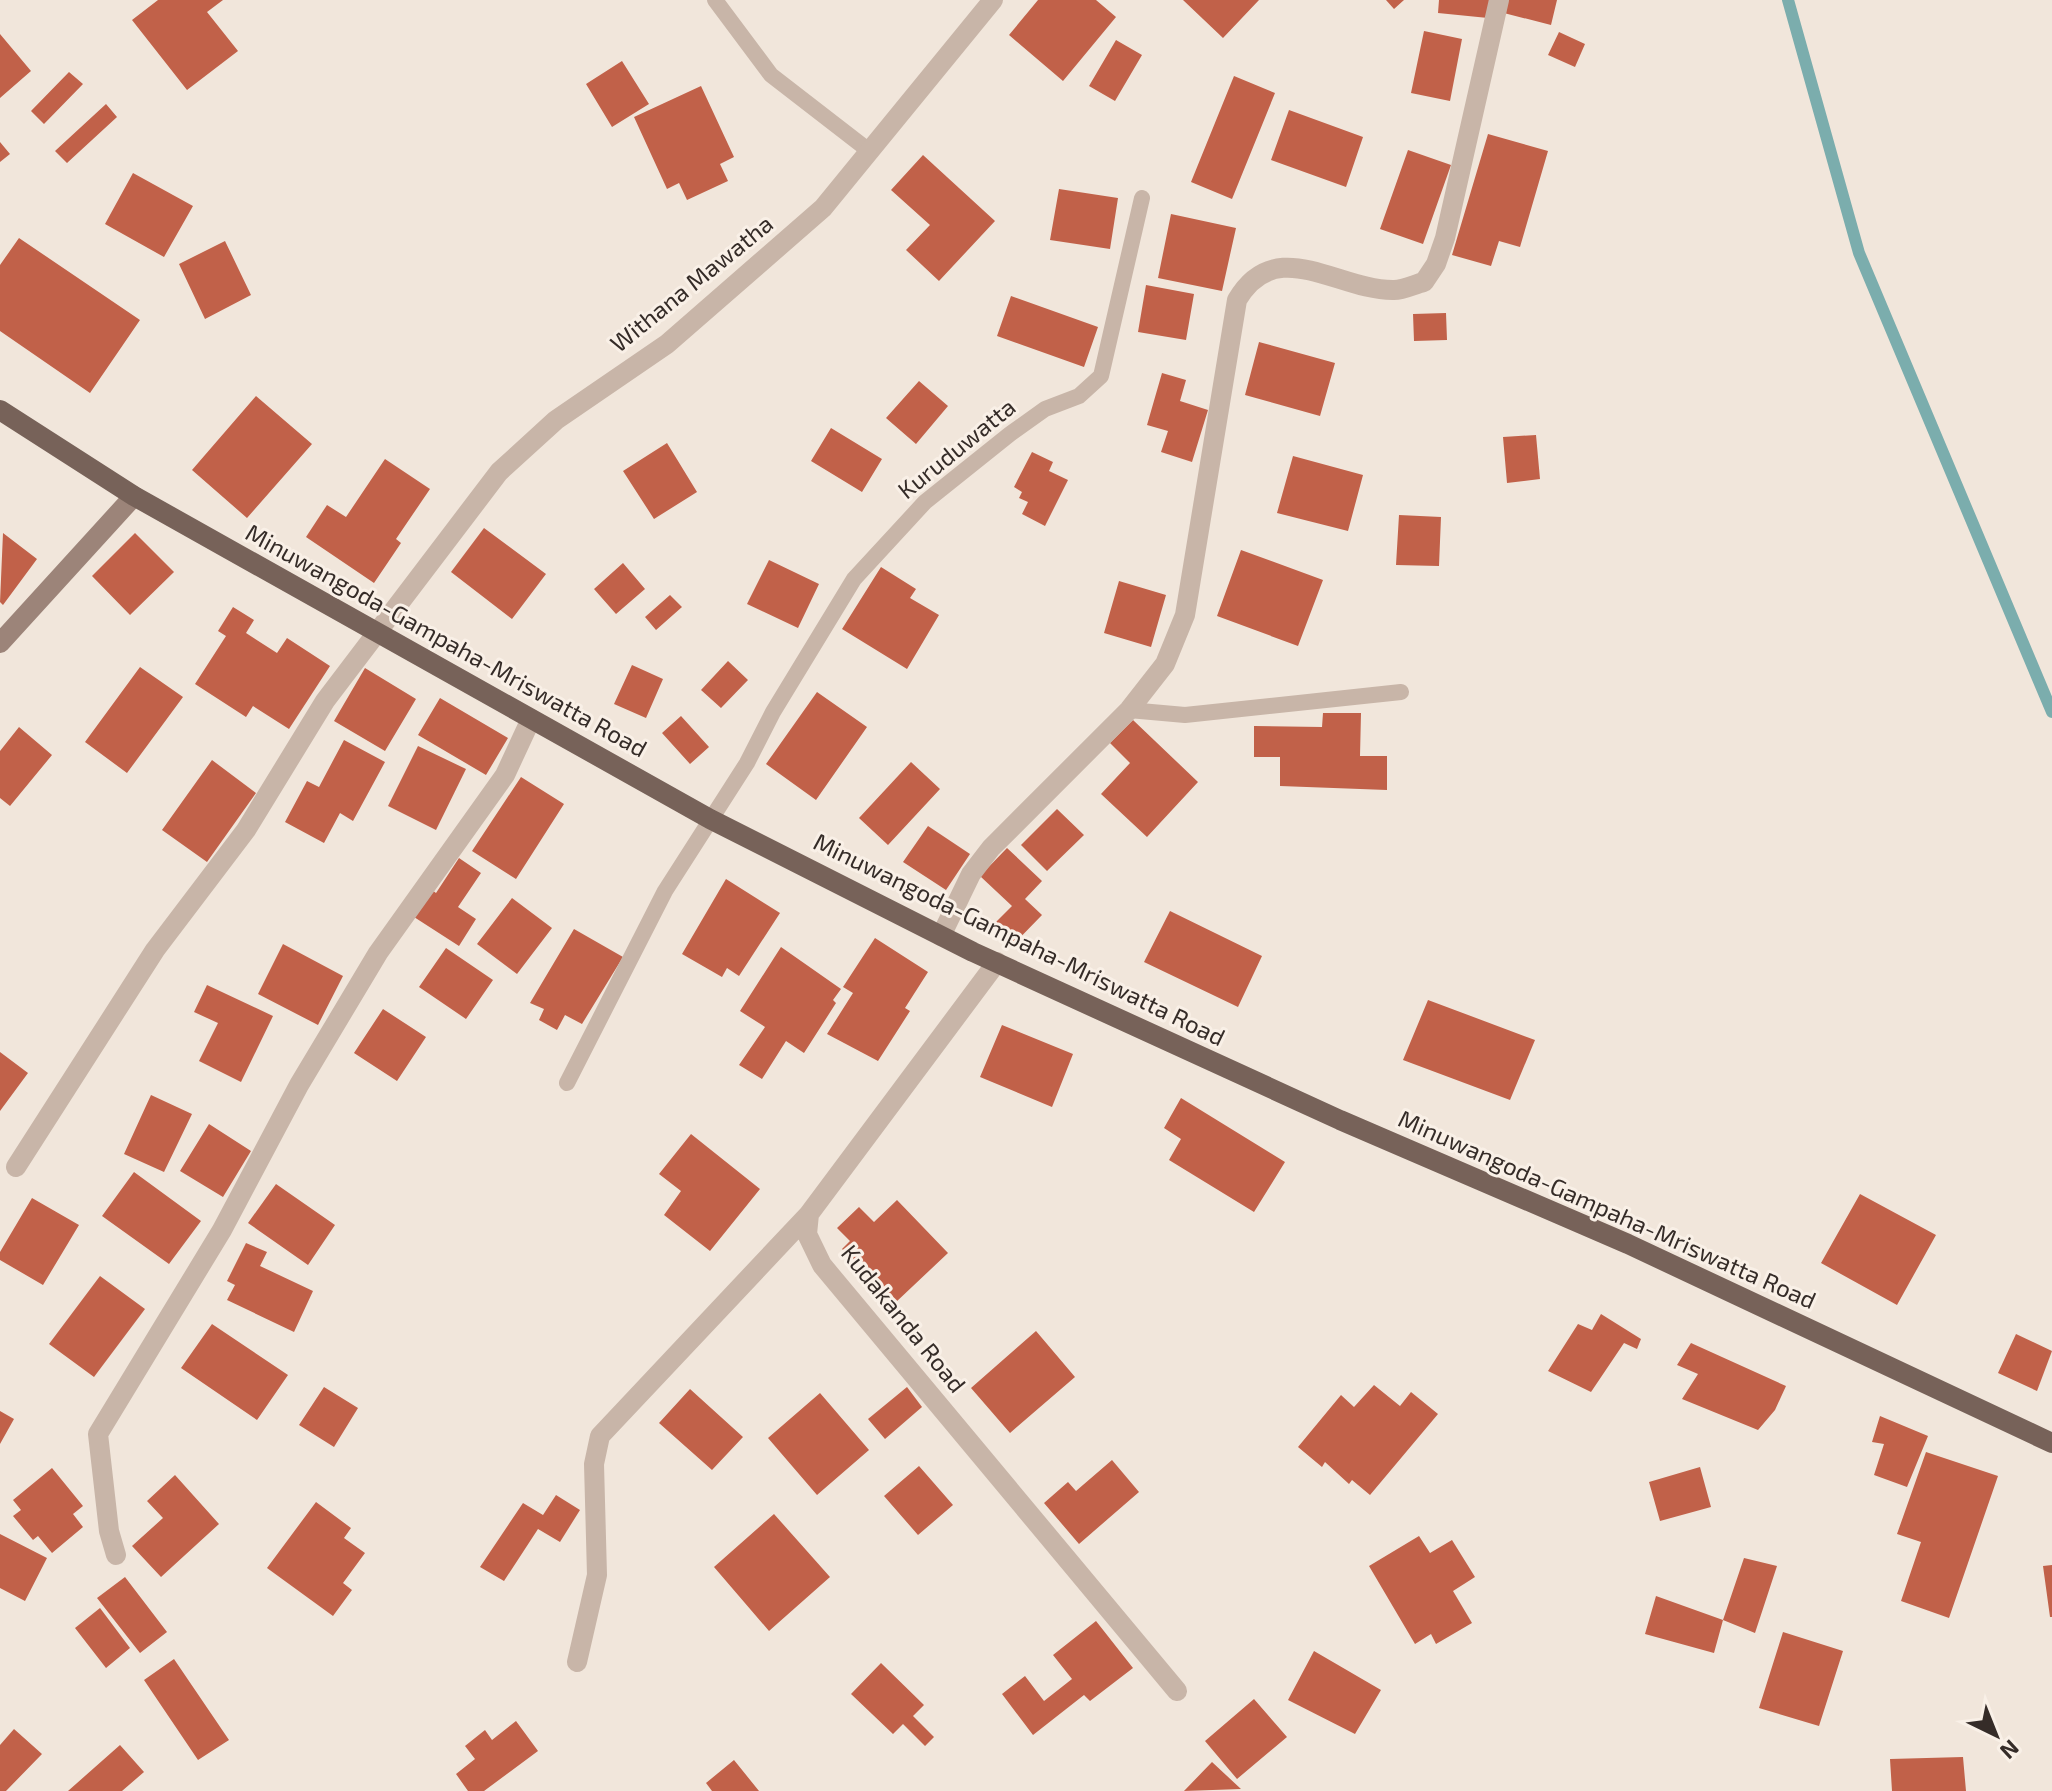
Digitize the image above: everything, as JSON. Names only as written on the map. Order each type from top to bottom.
[{"type":"main road","name":"Minuwangoda-Gampaha-Mriswatta Road","points":[[0,410],[134,496],[531,719],[711,817],[941,936],[1326,1114],[1628,1244],[2052,1443]]},
{"type":"street","name":"Withana Mawatha","points":[[16,1167],[155,950],[246,830],[325,701],[499,472],[556,420],[667,344],[823,208],[993,0]]},
{"type":"street","points":[[941,936],[971,874],[991,848],[1129,710],[1165,664],[1185,615],[1237,300],[1249,281],[1267,269],[1298,268],[1395,290],[1424,282],[1436,264],[1445,238],[1499,0]]},
{"type":"street","points":[[0,643],[134,496]]},
{"type":"street","points":[[116,1555],[109,1531],[98,1434],[222,1230],[299,1085],[378,953],[505,775],[531,719]]},
{"type":"street","points":[[577,1662],[597,1575],[594,1464],[600,1436],[809,1214],[997,962]]},
{"type":"street","name":"Kudakanda Road","points":[[809,1214],[807,1234],[822,1265],[1177,1691]]},
{"type":"lane","points":[[715,0],[771,75],[868,150]]},
{"type":"lane","name":"Kuruduwatta","points":[[567,1083],[665,891],[747,763],[773,712],[854,579],[925,502],[1010,434],[1045,409],[1079,396],[1101,376],[1142,198]]},
{"type":"lane","points":[[1129,710],[1185,715],[1401,692]]},
{"type":"building","points":[[158,0],[223,0],[207,12],[238,51],[187,90],[132,20]]},
{"type":"building","points":[[1038,0],[1096,0],[1116,17],[1063,81],[1009,35]]},
{"type":"building","points":[[1183,0],[1259,0],[1223,38]]},
{"type":"building","points":[[1386,0],[1404,0],[1394,9]]},
{"type":"building","points":[[1439,0],[1490,0],[1488,18],[1438,13]]},
{"type":"building","points":[[1503,0],[1557,0],[1551,25],[1500,12]]},
{"type":"building","points":[[1424,31],[1462,39],[1450,101],[1411,93]]},
{"type":"building","points":[[1559,32],[1585,44],[1575,67],[1548,55]]},
{"type":"building","points":[[0,34],[31,71],[0,98]]},
{"type":"building","points":[[1116,40],[1142,55],[1115,101],[1089,86]]},
{"type":"building","points":[[622,61],[649,104],[612,127],[586,84]]},
{"type":"building","points":[[69,72],[83,84],[44,124],[31,111]]},
{"type":"building","points":[[1234,76],[1275,93],[1232,199],[1191,182]]},
{"type":"building","points":[[701,86],[734,157],[720,164],[728,181],[687,200],[679,183],[667,189],[634,117]]},
{"type":"building","points":[[106,104],[117,117],[67,163],[55,151]]},
{"type":"building","points":[[1289,110],[1363,137],[1346,187],[1271,160]]},
{"type":"building","points":[[1488,134],[1548,151],[1520,247],[1499,241],[1491,266],[1452,255]]},
{"type":"building","points":[[0,142],[10,154],[0,162]]},
{"type":"building","points":[[1408,150],[1451,165],[1423,244],[1380,229]]},
{"type":"building","points":[[923,155],[995,221],[939,281],[906,250],[930,225],[891,190]]},
{"type":"building","points":[[133,173],[193,206],[164,257],[105,224]]},
{"type":"building","points":[[1059,189],[1118,198],[1110,249],[1050,240]]},
{"type":"building","points":[[1171,214],[1236,228],[1222,291],[1158,278]]},
{"type":"building","points":[[19,238],[140,320],[90,393],[0,331],[0,265]]},
{"type":"building","points":[[225,241],[251,295],[205,319],[179,264]]},
{"type":"building","points":[[1146,285],[1194,294],[1186,340],[1138,332]]},
{"type":"building","points":[[1011,296],[1098,327],[1084,367],[997,336]]},
{"type":"building","points":[[1446,313],[1447,340],[1414,341],[1413,314]]},
{"type":"building","points":[[1259,342],[1335,363],[1320,416],[1245,395]]},
{"type":"building","points":[[1162,373],[1186,380],[1180,401],[1208,410],[1192,462],[1161,452],[1168,431],[1147,425]]},
{"type":"building","points":[[919,381],[948,406],[916,444],[886,418]]},
{"type":"building","points":[[256,396],[312,444],[247,518],[192,470]]},
{"type":"building","points":[[831,428],[882,459],[862,492],[811,461]]},
{"type":"building","points":[[1536,435],[1540,479],[1507,483],[1503,437]]},
{"type":"building","points":[[667,443],[697,492],[654,519],[623,471]]},
{"type":"building","points":[[1032,452],[1053,462],[1049,471],[1068,480],[1045,526],[1022,514],[1028,502],[1019,498],[1022,492],[1014,487]]},
{"type":"building","points":[[1293,456],[1363,475],[1348,531],[1277,513]]},
{"type":"building","points":[[385,459],[430,489],[396,539],[401,543],[374,583],[306,537],[327,505],[346,517]]},
{"type":"building","points":[[1399,515],[1441,517],[1439,566],[1396,565]]},
{"type":"building","points":[[484,528],[546,574],[512,619],[451,572]]},
{"type":"building","points":[[3,533],[37,559],[3,605],[0,602]]},
{"type":"building","points":[[135,533],[174,572],[130,615],[92,576]]},
{"type":"building","points":[[1241,550],[1323,580],[1298,646],[1217,616]]},
{"type":"building","points":[[769,560],[819,584],[798,628],[747,604]]},
{"type":"building","points":[[623,563],[645,589],[616,614],[594,589]]},
{"type":"building","points":[[881,567],[916,589],[910,598],[939,615],[907,669],[842,629]]},
{"type":"building","points":[[1119,581],[1166,595],[1151,647],[1104,633]]},
{"type":"building","points":[[670,595],[682,607],[656,630],[645,617]]},
{"type":"building","points":[[233,607],[254,620],[246,633],[277,653],[287,638],[330,666],[289,729],[253,706],[246,717],[195,684],[226,636],[218,631]]},
{"type":"building","points":[[728,661],[748,680],[721,708],[701,690]]},
{"type":"building","points":[[632,665],[663,679],[646,718],[614,704]]},
{"type":"building","points":[[140,667],[183,697],[127,773],[85,742]]},
{"type":"building","points":[[365,668],[416,699],[385,751],[334,721]]},
{"type":"building","points":[[817,692],[867,727],[816,800],[766,764]]},
{"type":"building","points":[[440,698],[508,738],[486,775],[418,735]]},
{"type":"building","points":[[1323,713],[1361,713],[1360,756],[1387,756],[1387,790],[1280,786],[1280,757],[1254,757],[1254,726],[1322,727]]},
{"type":"building","points":[[681,716],[709,747],[690,764],[662,733]]},
{"type":"building","points":[[1133,720],[1198,782],[1147,837],[1101,794],[1130,763],[1110,743]]},
{"type":"building","points":[[19,727],[52,755],[10,806],[0,798],[0,751]]},
{"type":"building","points":[[344,740],[385,762],[353,821],[340,813],[324,843],[285,822],[307,781],[319,787]]},
{"type":"building","points":[[418,746],[466,769],[436,830],[388,806]]},
{"type":"building","points":[[212,760],[256,793],[207,862],[162,830]]},
{"type":"building","points":[[911,762],[940,789],[888,845],[859,818]]},
{"type":"building","points":[[521,777],[564,804],[516,879],[472,851]]},
{"type":"building","points":[[1057,809],[1084,835],[1047,871],[1021,845]]},
{"type":"building","points":[[928,826],[970,854],[946,890],[903,862]]},
{"type":"building","points":[[1007,848],[1042,881],[1025,899],[1042,915],[1012,946],[992,926],[1012,906],[980,876]]},
{"type":"building","points":[[459,858],[481,873],[458,907],[476,919],[459,946],[414,917],[432,890],[436,893]]},
{"type":"building","points":[[726,879],[780,913],[739,976],[727,968],[722,977],[682,954]]},
{"type":"building","points":[[512,898],[552,928],[517,974],[477,944]]},
{"type":"building","points":[[1170,911],[1262,956],[1238,1007],[1144,962]]},
{"type":"building","points":[[574,929],[623,957],[582,1024],[565,1015],[557,1030],[539,1020],[544,1009],[530,1003]]},
{"type":"building","points":[[875,938],[928,972],[905,1008],[910,1011],[878,1061],[827,1034],[853,993],[843,987]]},
{"type":"building","points":[[283,944],[343,976],[318,1025],[258,994]]},
{"type":"building","points":[[781,947],[841,989],[833,1000],[836,1003],[804,1053],[786,1041],[762,1079],[739,1065],[765,1027],[740,1011]]},
{"type":"building","points":[[446,948],[493,980],[466,1019],[419,987]]},
{"type":"building","points":[[207,985],[273,1016],[241,1082],[199,1061],[218,1023],[194,1012]]},
{"type":"building","points":[[1428,1000],[1535,1040],[1510,1100],[1403,1060]]},
{"type":"building","points":[[383,1009],[426,1037],[397,1081],[354,1053]]},
{"type":"building","points":[[1002,1025],[1073,1054],[1052,1107],[980,1077]]},
{"type":"building","points":[[0,1052],[28,1073],[0,1111]]},
{"type":"building","points":[[151,1095],[192,1114],[164,1172],[124,1154]]},
{"type":"building","points":[[1181,1098],[1285,1162],[1254,1212],[1169,1160],[1181,1139],[1164,1128]]},
{"type":"building","points":[[209,1124],[251,1151],[223,1197],[180,1171]]},
{"type":"building","points":[[691,1134],[760,1189],[710,1251],[664,1215],[681,1191],[659,1174]]},
{"type":"building","points":[[134,1172],[201,1221],[169,1264],[102,1216]]},
{"type":"building","points":[[276,1184],[335,1225],[308,1265],[248,1223]]},
{"type":"building","points":[[1860,1194],[1936,1235],[1897,1305],[1821,1263]]},
{"type":"building","points":[[32,1198],[79,1225],[43,1285],[0,1260],[0,1252]]},
{"type":"building","points":[[897,1200],[948,1253],[895,1303],[842,1249],[850,1241],[837,1228],[859,1207],[874,1222]]},
{"type":"building","points":[[246,1243],[267,1252],[260,1266],[313,1291],[294,1332],[227,1300],[235,1285],[227,1281]]},
{"type":"building","points":[[100,1276],[145,1309],[94,1377],[49,1344]]},
{"type":"building","points":[[1601,1314],[1641,1339],[1637,1349],[1624,1343],[1591,1392],[1548,1371],[1578,1324],[1592,1330]]},
{"type":"building","points":[[212,1324],[288,1375],[257,1420],[181,1368]]},
{"type":"building","points":[[1036,1331],[1075,1377],[1010,1433],[971,1388]]},
{"type":"building","points":[[2016,1334],[2052,1351],[2037,1391],[1998,1373]]},
{"type":"building","points":[[1691,1343],[1786,1386],[1775,1410],[1758,1430],[1682,1399],[1698,1374],[1677,1365]]},
{"type":"building","points":[[1374,1385],[1400,1406],[1411,1392],[1438,1414],[1370,1495],[1352,1480],[1349,1484],[1325,1462],[1322,1467],[1298,1447],[1341,1395],[1354,1407]]},
{"type":"building","points":[[324,1387],[358,1408],[334,1447],[299,1425]]},
{"type":"building","points":[[907,1387],[922,1407],[885,1439],[868,1419]]},
{"type":"building","points":[[690,1389],[743,1437],[712,1470],[659,1423]]},
{"type":"building","points":[[820,1393],[869,1450],[817,1495],[768,1438]]},
{"type":"building","points":[[0,1411],[14,1419],[0,1444]]},
{"type":"building","points":[[1880,1416],[1928,1436],[1907,1487],[1874,1475],[1884,1444],[1872,1442]]},
{"type":"building","points":[[1926,1452],[1998,1476],[1949,1618],[1901,1601],[1921,1542],[1897,1534]]},
{"type":"building","points":[[1112,1460],[1139,1492],[1079,1544],[1044,1503],[1068,1482],[1076,1491]]},
{"type":"building","points":[[919,1466],[953,1505],[918,1535],[884,1496]]},
{"type":"building","points":[[1700,1467],[1711,1507],[1660,1521],[1649,1482]]},
{"type":"building","points":[[52,1468],[83,1506],[73,1514],[83,1527],[52,1553],[38,1536],[33,1540],[13,1516],[21,1510],[13,1500]]},
{"type":"building","points":[[175,1475],[219,1524],[161,1577],[132,1546],[163,1518],[147,1501]]},
{"type":"building","points":[[556,1495],[580,1510],[560,1542],[538,1529],[504,1581],[480,1567],[523,1503],[543,1515]]},
{"type":"building","points":[[316,1502],[351,1528],[344,1538],[365,1553],[343,1583],[352,1590],[333,1616],[267,1568]]},
{"type":"building","points":[[774,1514],[830,1577],[769,1631],[714,1567]]},
{"type":"building","points":[[0,1534],[47,1558],[25,1601],[0,1588]]},
{"type":"building","points":[[1419,1536],[1430,1553],[1452,1540],[1475,1577],[1453,1591],[1472,1623],[1436,1644],[1431,1634],[1415,1644],[1369,1566]]},
{"type":"building","points":[[1744,1558],[1777,1566],[1755,1633],[1723,1620]]},
{"type":"building","points":[[2052,1565],[2052,1617],[2050,1617],[2043,1566]]},
{"type":"building","points":[[125,1577],[167,1632],[140,1653],[97,1598]]},
{"type":"building","points":[[1656,1596],[1723,1620],[1714,1653],[1645,1634]]},
{"type":"building","points":[[100,1608],[130,1648],[106,1668],[75,1628]]},
{"type":"building","points":[[1096,1621],[1133,1668],[1090,1701],[1084,1695],[1033,1735],[1002,1694],[1025,1676],[1044,1701],[1072,1679],[1053,1655]]},
{"type":"building","points":[[1783,1632],[1843,1651],[1819,1726],[1759,1708]]},
{"type":"building","points":[[1314,1651],[1381,1690],[1355,1734],[1288,1700]]},
{"type":"building","points":[[174,1659],[229,1740],[198,1760],[144,1680]]},
{"type":"building","points":[[881,1663],[924,1705],[913,1716],[934,1737],[925,1746],[903,1724],[893,1734],[851,1694]]},
{"type":"building","points":[[1254,1699],[1287,1737],[1237,1779],[1205,1741]]},
{"type":"building","points":[[516,1721],[538,1751],[484,1791],[468,1791],[456,1774],[475,1759],[465,1746],[485,1730],[492,1740]]},
{"type":"building","points":[[14,1729],[42,1754],[6,1791],[0,1791],[0,1745]]},
{"type":"building","points":[[120,1745],[144,1772],[122,1791],[68,1791]]},
{"type":"building","points":[[1963,1757],[1966,1791],[1892,1791],[1890,1759]]},
{"type":"building","points":[[734,1760],[759,1791],[712,1791],[706,1783]]},
{"type":"building","points":[[1212,1762],[1241,1789],[1184,1791]]},
{"type":"waterway","points":[[1788,0],[1859,253],[2052,712]]}]
